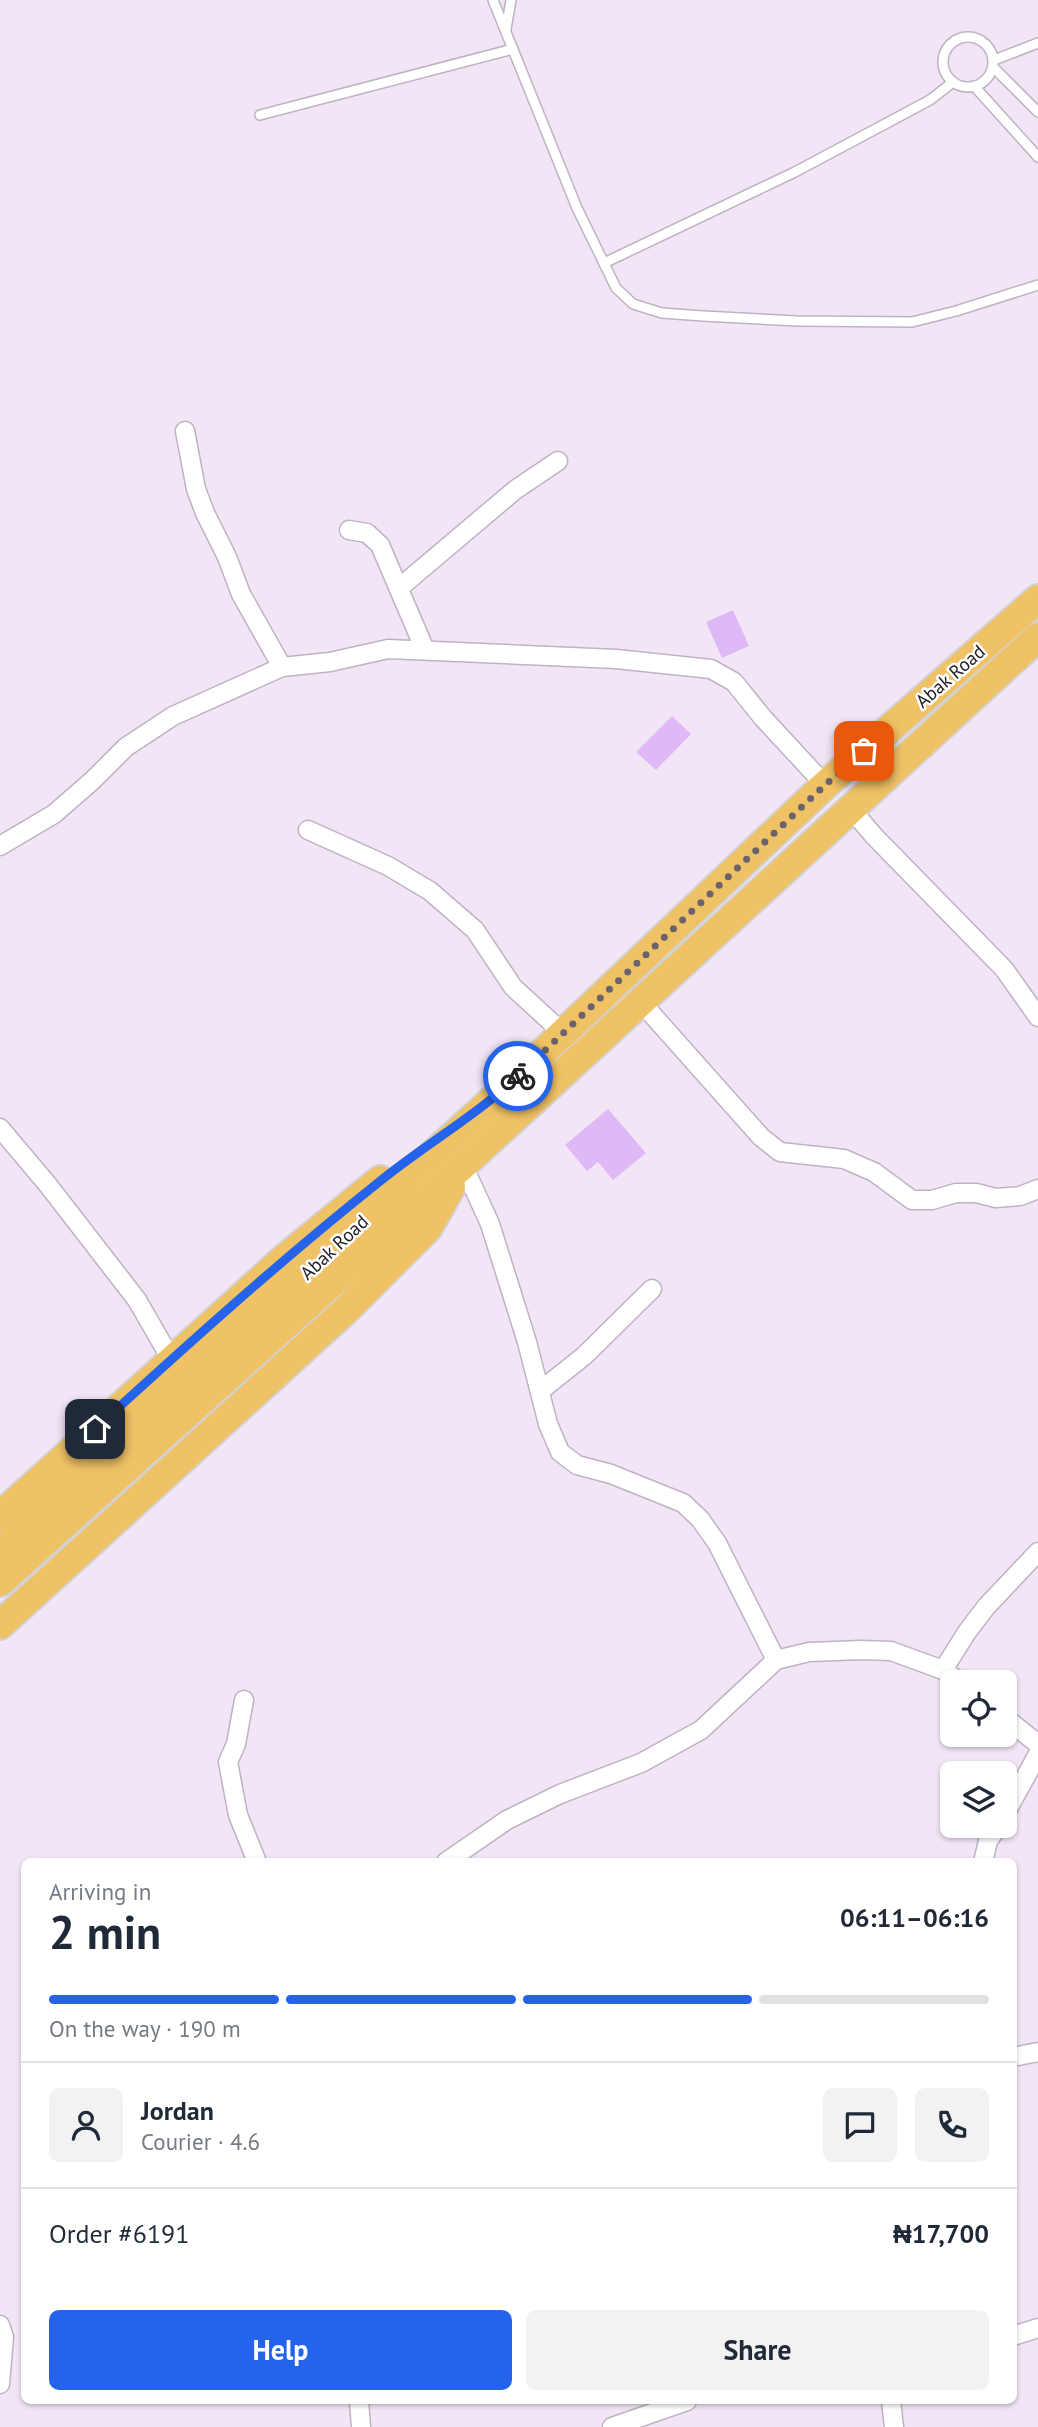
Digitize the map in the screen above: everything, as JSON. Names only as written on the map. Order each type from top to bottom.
[{"type":"highway","name":"Abak Road","points":[[0,1551],[499,1094],[825,785],[1038,599]]},
{"type":"highway","name":"Abak Road","points":[[0,1583],[463,1165],[1038,637]]},
{"type":"highway","points":[[0,1516],[285,1258],[382,1179],[499,1094]]},
{"type":"highway","points":[[0,1625],[346,1310],[428,1228],[463,1165]]},
{"type":"street","points":[[185,431],[196,488],[205,513],[227,557],[241,594],[282,667]]},
{"type":"street","points":[[398,588],[515,489],[558,461]]},
{"type":"street","points":[[349,530],[367,533],[380,545],[425,650]]},
{"type":"street","points":[[0,846],[54,814],[125,747],[173,716],[282,667],[330,662],[388,649],[616,659],[711,669],[734,681],[763,718],[825,785]]},
{"type":"street","points":[[851,809],[1004,969],[1038,1017]]},
{"type":"street","points":[[307,830],[388,866],[430,891],[475,930],[513,987],[563,1033]]},
{"type":"street","points":[[640,1002],[761,1137],[780,1152],[844,1159],[874,1172],[912,1200],[932,1200],[956,1193],[976,1193],[996,1198],[1020,1196],[1038,1189]]},
{"type":"street","points":[[0,1128],[137,1300],[171,1359]]},
{"type":"street","points":[[463,1165],[490,1224],[548,1424],[560,1452],[577,1465],[611,1474],[683,1503],[717,1543],[776,1660]]},
{"type":"street","points":[[540,1391],[584,1356],[652,1289]]},
{"type":"street","points":[[452,1858],[508,1820],[560,1794],[641,1763],[701,1730],[776,1660],[809,1652],[891,1651],[943,1670],[986,1606],[1038,1552]]},
{"type":"street","points":[[244,1700],[236,1744],[228,1762],[239,1815],[255,1858]]},
{"type":"street","points":[[1017,1727],[1038,1744]]},
{"type":"street","points":[[1017,1792],[1038,1754]]},
{"type":"street","points":[[984,1858],[990,1838]]},
{"type":"street","points":[[1017,2056],[1038,2052]]},
{"type":"street","points":[[0,2325],[4,2337],[0,2384]]},
{"type":"street","points":[[1017,2335],[1038,2328]]},
{"type":"street","points":[[359,2404],[361,2427]]},
{"type":"street","points":[[612,2427],[676,2404]]},
{"type":"street","points":[[891,2404],[894,2427]]},
{"type":"lane","points":[[493,0],[577,208],[616,288],[633,304],[662,313],[797,321],[912,322],[1038,285]]},
{"type":"lane","points":[[505,31],[510,0]]},
{"type":"lane","points":[[1038,43],[993,63],[986,79],[974,86],[953,82],[946,73],[943,62],[945,52],[952,43],[973,37],[983,41],[990,50],[993,63],[1038,112]]},
{"type":"lane","points":[[260,114],[513,48]]},
{"type":"lane","points":[[604,263],[795,172],[930,100],[953,82]]},
{"type":"lane","points":[[974,86],[1038,156]]},
{"type":"building","points":[[733,610],[749,646],[722,658],[706,622]]},
{"type":"building","points":[[672,716],[691,734],[656,770],[636,752]]},
{"type":"building","points":[[608,1109],[646,1153],[613,1180],[598,1162],[587,1171],[565,1145]]},
{"type":"way so far","points":[[518,1076],[864,751]]},
{"type":"route","points":[[95,1429],[285,1258],[382,1179],[499,1094],[518,1076]]}]
